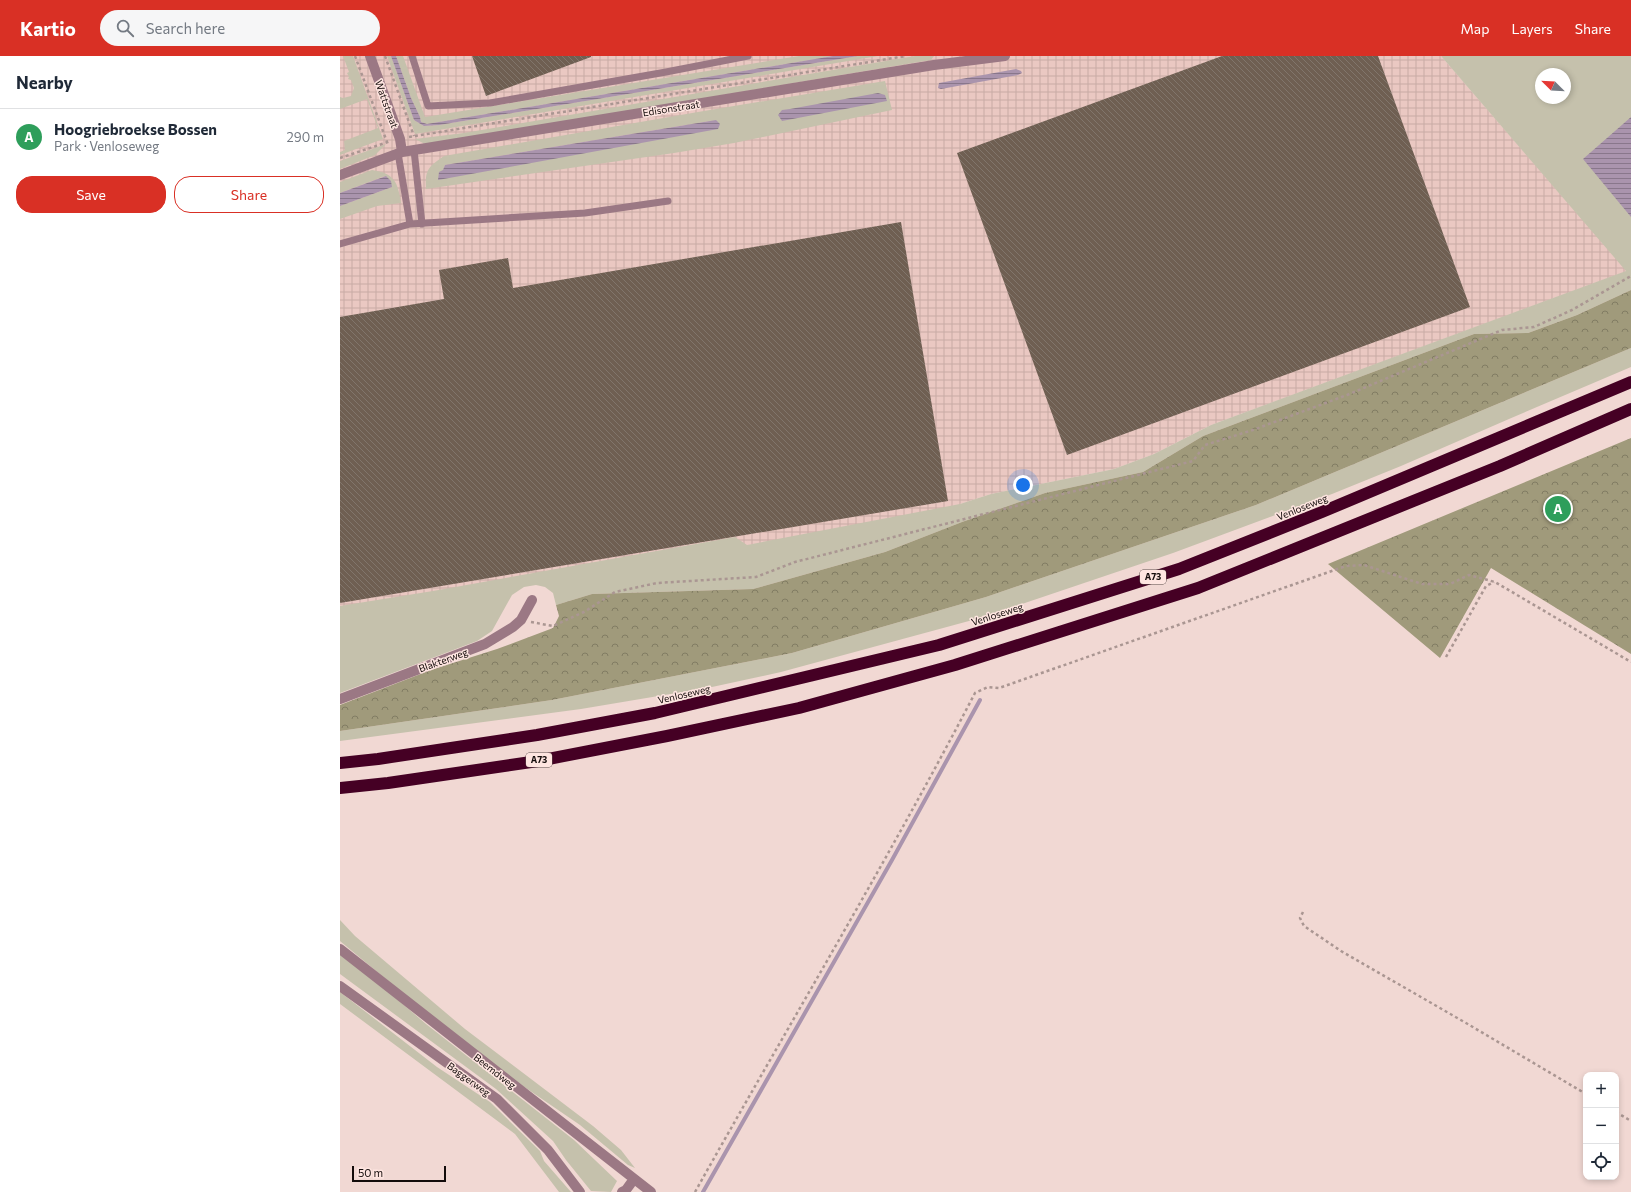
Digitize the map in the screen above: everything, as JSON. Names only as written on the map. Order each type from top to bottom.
[{"type":"highway","name":"Venloseweg","points":[[340,763],[378,759],[537,735],[655,713],[939,645],[1179,569],[1322,512],[1631,382]]},
{"type":"highway","name":"A73","points":[[340,788],[388,783],[538,761],[667,736],[799,708],[955,665],[1198,588],[1500,466],[1631,409]]},
{"type":"street","name":"Wattstraat","points":[[370,56],[400,139],[400,153]]},
{"type":"street","name":"Edisonstraat","points":[[340,175],[400,153],[414,150],[934,65],[1005,56]]},
{"type":"street","name":"Blakterweg","points":[[340,699],[485,644],[513,627],[521,620],[532,600]]},
{"type":"street","name":"Beemdweg","points":[[340,949],[650,1192]]},
{"type":"street","name":"Baggerweg","points":[[340,986],[496,1099],[548,1150],[580,1192]]},
{"type":"street","points":[[622,1192],[634,1179]]},
{"type":"lane","points":[[412,56],[428,106],[490,102],[666,72],[748,56]]},
{"type":"lane","points":[[414,150],[422,224]]},
{"type":"lane","points":[[400,153],[410,224]]},
{"type":"lane","points":[[340,244],[410,224],[585,214],[668,201]]},
{"type":"path","name":"Wattstraat","points":[[355,56],[387,142]]},
{"type":"path","points":[[385,56],[414,136]]},
{"type":"path","name":"Edisonstraat","points":[[340,158],[387,142],[414,136],[906,56]]},
{"type":"path","points":[[521,620],[554,626],[584,612],[615,592],[657,583],[756,577],[795,562],[1193,461],[1206,445],[1253,430],[1339,397],[1502,330],[1534,327],[1572,310],[1631,276]]},
{"type":"path","points":[[695,1192],[922,794],[975,693],[988,687],[999,688],[1346,566],[1364,565],[1422,584],[1450,584],[1469,575],[1495,582],[1631,662]]},
{"type":"path","points":[[1446,657],[1486,586],[1495,582]]},
{"type":"path","points":[[1303,912],[1300,918],[1304,926],[1341,951],[1466,1022],[1583,1092]]},
{"type":"path","points":[[1619,1114],[1631,1121]]},
{"type":"shaded area","points":[[340,56],[1441,56],[1627,271],[1211,425],[1154,454],[1114,469],[991,494],[960,504],[959,509],[340,615]]},
{"type":"shaded area","points":[[343,56],[353,56],[383,139],[340,155],[340,152],[345,150],[344,141],[378,128],[367,99],[340,109],[340,97],[343,98],[351,96],[354,88],[351,80],[348,79],[349,77],[347,73],[349,72]]},
{"type":"shaded area","points":[[387,56],[391,56],[414,120],[424,126],[439,125],[858,56],[878,56],[415,134]]},
{"type":"shaded area","points":[[391,56],[396,56],[421,122],[427,124],[833,56],[858,56],[439,125],[424,126],[414,120]]},
{"type":"shaded area","points":[[396,56],[403,56],[425,117],[799,56],[833,56],[427,124],[421,122]]},
{"type":"shaded area","points":[[915,56],[934,56],[931,60],[429,144],[415,139],[464,133]]},
{"type":"shaded area","points":[[1441,56],[1631,56],[1631,290],[1577,315],[1528,333],[1474,334],[1203,436],[1143,472],[1045,493],[962,522],[885,552],[753,589],[592,594],[556,605],[553,593],[545,587],[536,585],[524,587],[512,595],[492,631],[477,641],[340,693],[340,606],[433,591],[735,537],[747,545],[960,504],[991,494],[1114,469],[1154,454],[1211,425],[1626,271]]},
{"type":"shaded area","points":[[1016,69],[1022,73],[941,89],[938,88],[939,83]]},
{"type":"shaded area","points":[[885,81],[892,110],[734,143],[426,189],[427,173],[434,163],[444,156]],"holes":[[[716,120],[443,171],[445,165]]]},
{"type":"shaded area","points":[[878,93],[885,95],[887,101],[782,121],[778,115],[782,110]]},
{"type":"shaded area","points":[[1631,117],[1631,217],[1583,159]]},
{"type":"shaded area","points":[[716,120],[720,124],[718,129],[438,180],[439,172],[443,170],[445,165]]},
{"type":"shaded area","points":[[386,144],[375,155],[340,169],[340,161]]},
{"type":"shaded area","points":[[372,170],[385,173],[394,180],[398,189],[401,203],[377,206],[340,219],[340,206],[392,187],[385,176],[340,193],[340,182]]},
{"type":"shaded area","points":[[386,176],[391,181],[392,187],[340,206],[340,193]]},
{"type":"shaded area","points":[[1631,348],[1631,367],[1401,466],[1332,494],[1173,553],[980,618],[781,672],[712,687],[581,709],[340,741],[340,731],[552,700],[792,653],[986,597],[1256,505]]},
{"type":"shaded area","points":[[340,920],[355,936],[465,1029],[593,1126],[621,1150],[635,1168],[628,1165],[580,1125],[501,1071],[417,1005],[340,941]]},
{"type":"shaded area","points":[[340,950],[426,1024],[574,1140],[617,1181],[611,1192],[591,1191],[553,1141],[496,1089],[340,974]]},
{"type":"shaded area","points":[[340,992],[437,1067],[490,1102],[540,1151],[544,1161],[571,1192],[559,1192],[515,1134],[340,1004]]},
{"type":"green space","points":[[1631,290],[1631,348],[1256,505],[986,597],[792,653],[552,700],[340,731],[340,705],[431,670],[497,649],[553,628],[559,616],[556,605],[592,594],[753,589],[885,552],[962,522],[1045,493],[1143,472],[1203,436],[1474,334],[1528,333],[1577,315]]},
{"type":"green space","points":[[1631,438],[1631,654],[1491,568],[1440,658],[1328,564]]},
{"type":"building","points":[[472,56],[591,56],[591,57],[486,96]]},
{"type":"building","points":[[1222,56],[1378,56],[1470,307],[1067,455],[957,153]]},
{"type":"building","points":[[901,222],[948,501],[340,603],[340,317],[444,299],[439,270],[508,258],[513,288]]},
{"type":"waterway","points":[[703,1192],[892,860],[980,700]]},
{"type":"place","name":"Hoogriebroekse Bossen","points":[[1558,509]]}]
